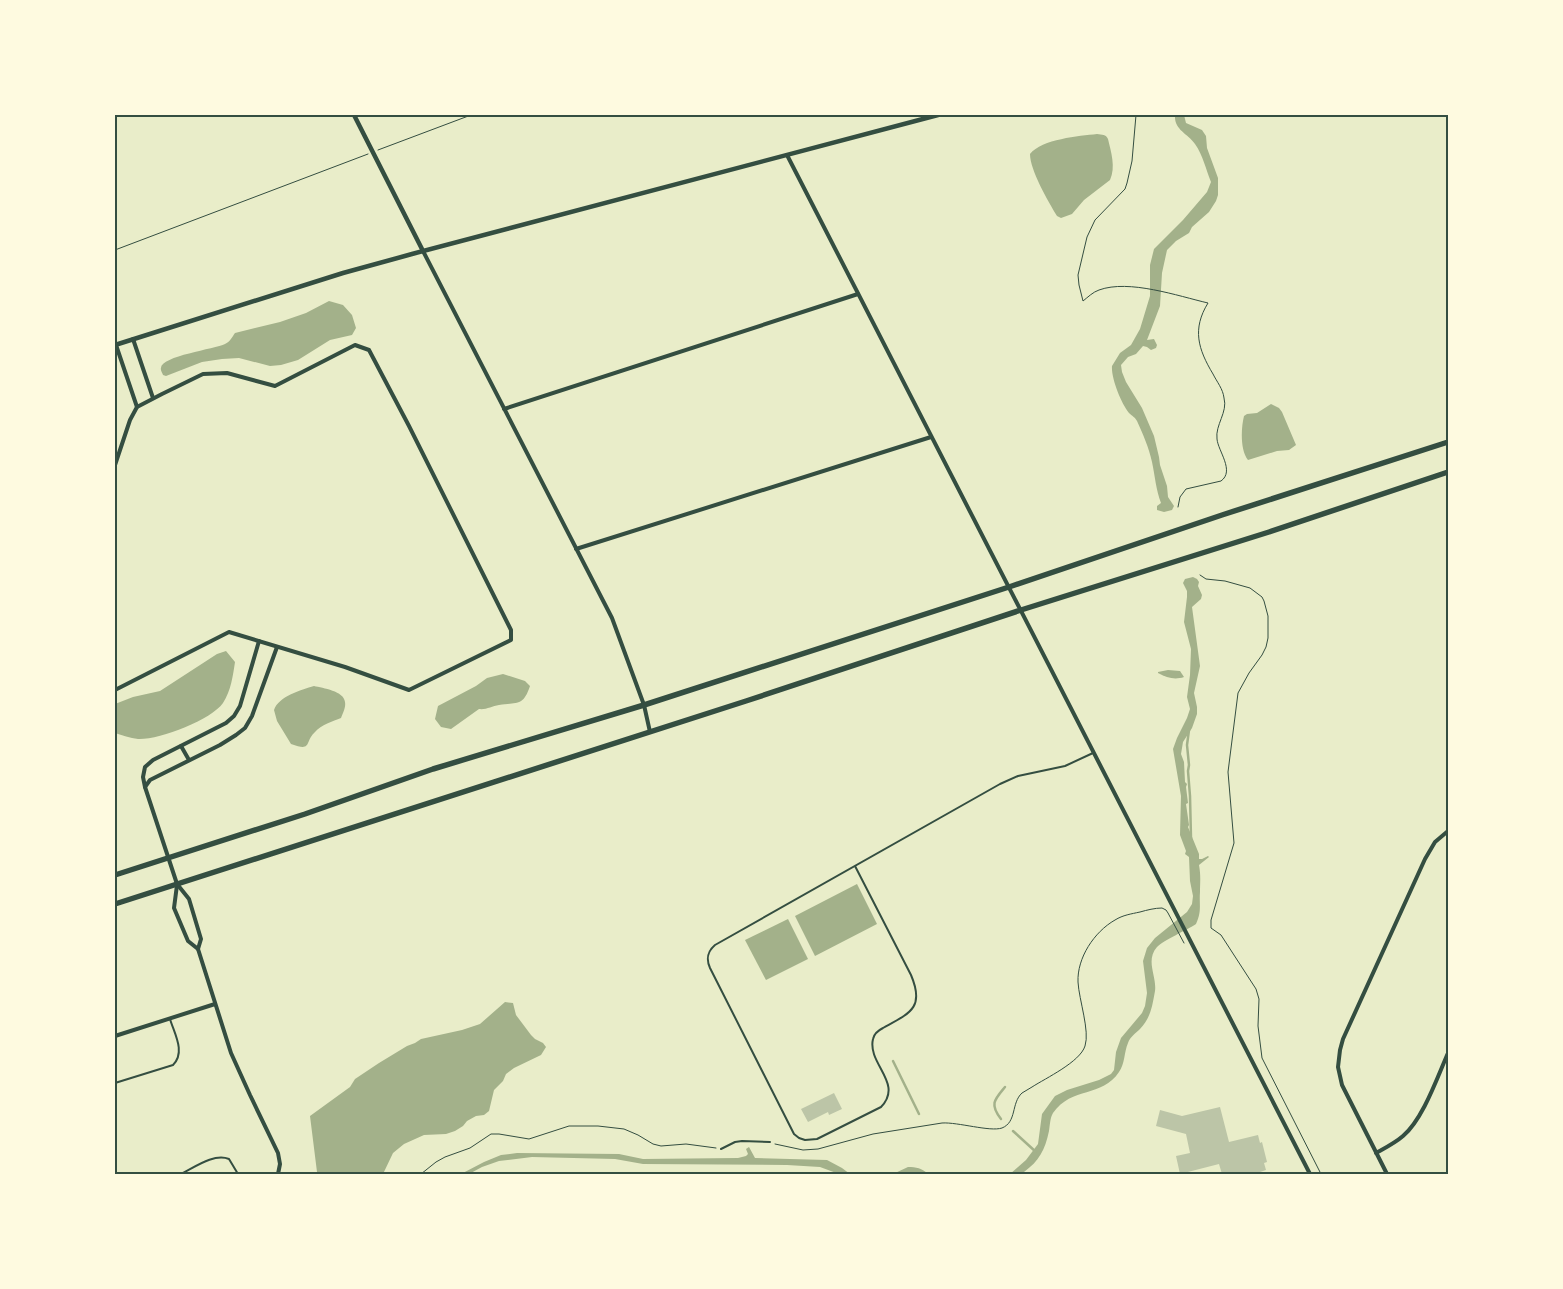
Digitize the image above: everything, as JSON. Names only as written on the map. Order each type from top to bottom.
[{"type":"main road","points":[[115,875],[305,814],[433,770],[644,705],[1009,587],[1222,515],[1448,442]]},
{"type":"main road","points":[[115,904],[650,732],[1021,610],[1269,532],[1448,472]]},
{"type":"street","points":[[354,115],[612,618],[644,705],[650,732]]},
{"type":"street","points":[[137,407],[115,345],[343,273],[938,115]]},
{"type":"street","points":[[787,155],[1310,1174]]},
{"type":"street","points":[[504,409],[858,294]]},
{"type":"street","points":[[133,340],[154,398]]},
{"type":"street","points":[[115,465],[130,420],[137,407],[203,374],[227,373],[275,386],[355,346],[368,350],[409,426],[511,630],[511,640],[409,690],[344,667],[229,632],[115,690]]},
{"type":"street","points":[[576,548],[932,437]]},
{"type":"street","points":[[259,641],[240,706],[234,716],[226,723],[153,760],[144,767],[143,777],[177,884],[189,899],[201,939],[198,949],[231,1052],[280,1158],[278,1174]]},
{"type":"street","points":[[146,787],[150,780],[236,735],[245,728],[252,716],[277,647]]},
{"type":"street","points":[[181,746],[189,760]]},
{"type":"street","points":[[1387,1174],[1342,1085],[1338,1067],[1340,1050],[1343,1039],[1425,859],[1435,842],[1448,831]]},
{"type":"street","points":[[177,884],[174,908],[188,941],[198,949]]},
{"type":"street","points":[[115,1036],[215,1004]]},
{"type":"street","points":[[1376,1153],[1395,1142],[1410,1128],[1423,1108],[1448,1053]]},
{"type":"lane","points":[[855,866],[911,975],[918,992],[917,999],[909,1012],[879,1030],[873,1037],[872,1050],[889,1090],[885,1102],[881,1107],[817,1139],[805,1140],[794,1134],[707,962],[708,953],[715,946],[855,866],[1010,778],[1065,766],[1094,753]]},
{"type":"lane","points":[[115,1083],[176,1062],[180,1053],[170,1019]]},
{"type":"lane","points":[[721,1149],[742,1141],[770,1142]]},
{"type":"lane","points":[[181,1174],[211,1159],[224,1157],[229,1159],[238,1174]]},
{"type":"path","points":[[376,151],[471,115]]},
{"type":"path","points":[[1136,115],[1128,184],[1101,212],[1090,229],[1078,275],[1083,301],[1099,290],[1124,286],[1208,303],[1200,319],[1198,331],[1200,348],[1205,361],[1225,401],[1216,437],[1225,460],[1226,474],[1225,478],[1215,483],[1186,489],[1180,497],[1178,506]]},
{"type":"path","points":[[115,250],[369,154]]},
{"type":"path","points":[[1200,574],[1206,579],[1225,581],[1250,588],[1258,594],[1264,601],[1267,609],[1268,638],[1262,655],[1249,672],[1238,692],[1228,772],[1234,843],[1211,920],[1211,928],[1221,935],[1254,986],[1260,999],[1258,1026],[1262,1058],[1321,1174]]},
{"type":"path","points":[[770,1142],[780,1146],[803,1150],[830,1147],[867,1135],[932,1124],[952,1122],[994,1129],[1004,1127],[1010,1123],[1016,1103],[1022,1093],[1074,1060],[1084,1048],[1086,1034],[1079,994],[1079,971],[1083,957],[1097,935],[1114,920],[1130,914],[1162,908],[1166,910],[1171,918],[1183,942]]},
{"type":"path","points":[[421,1174],[436,1162],[470,1148],[491,1134],[529,1139],[569,1126],[598,1126],[624,1129],[653,1144],[661,1146],[686,1144],[721,1149]]},
{"type":"shaded area","points":[[1175,115],[1184,115],[1186,123],[1202,130],[1206,136],[1207,148],[1218,178],[1218,195],[1209,212],[1192,227],[1189,233],[1176,241],[1167,250],[1162,273],[1160,306],[1147,340],[1154,339],[1157,345],[1156,348],[1151,350],[1143,346],[1121,365],[1126,382],[1142,408],[1154,436],[1168,497],[1174,506],[1172,510],[1164,512],[1157,510],[1157,506],[1161,503],[1148,446],[1137,421],[1126,409],[1120,397],[1113,377],[1112,366],[1120,353],[1131,345],[1140,329],[1150,296],[1150,265],[1154,249],[1207,192],[1211,182],[1198,148],[1179,128]]},
{"type":"shaded area","points":[[1105,135],[1108,139],[1113,165],[1110,180],[1084,200],[1072,214],[1061,218],[1057,216],[1040,185],[1030,154],[1043,145],[1052,142],[1071,137]]},
{"type":"shaded area","points":[[329,301],[343,305],[352,315],[356,328],[352,335],[330,340],[298,360],[270,366],[239,358],[222,359],[202,362],[166,376],[163,375],[161,369],[163,364],[170,360],[225,344],[230,341],[235,333],[280,322],[306,313]]},
{"type":"shaded area","points":[[1271,404],[1282,412],[1296,445],[1289,450],[1277,451],[1248,460],[1242,445],[1244,416],[1257,413]]},
{"type":"shaded area","points":[[1193,577],[1199,582],[1198,586],[1202,595],[1201,599],[1192,607],[1200,666],[1194,693],[1197,714],[1192,728],[1183,742],[1181,754],[1184,762],[1185,782],[1187,784],[1188,827],[1199,854],[1199,859],[1209,857],[1199,865],[1200,908],[1198,919],[1196,924],[1160,944],[1154,952],[1152,963],[1155,991],[1152,1007],[1144,1025],[1129,1041],[1119,1072],[1104,1086],[1078,1095],[1061,1105],[1052,1115],[1046,1144],[1034,1164],[1024,1174],[1010,1174],[1026,1160],[1038,1144],[1042,1114],[1055,1096],[1067,1090],[1099,1080],[1111,1074],[1114,1070],[1116,1052],[1121,1038],[1142,1013],[1145,1006],[1147,993],[1143,961],[1147,948],[1155,938],[1187,912],[1192,904],[1193,896],[1189,857],[1185,854],[1186,851],[1180,835],[1181,796],[1173,749],[1190,709],[1187,697],[1191,649],[1184,622],[1187,591],[1183,583],[1185,579]]},
{"type":"shaded area","points":[[226,651],[235,662],[231,683],[223,703],[208,716],[184,728],[158,736],[138,739],[115,733],[115,704],[133,697],[160,691],[217,654]]},
{"type":"shaded area","points":[[1168,670],[1180,671],[1184,677],[1171,678],[1158,673]]},
{"type":"shaded area","points":[[503,674],[525,681],[530,686],[522,700],[515,703],[479,709],[451,729],[441,727],[435,719],[438,706],[487,678]]},
{"type":"shaded area","points":[[314,686],[341,695],[344,698],[345,704],[343,714],[341,718],[318,730],[307,745],[302,747],[291,744],[277,721],[274,710],[285,697]]},
{"type":"shaded area","points":[[857,884],[877,924],[815,956],[795,916]]},
{"type":"shaded area","points":[[788,919],[808,959],[766,980],[745,940]]},
{"type":"shaded area","points":[[505,1002],[513,1003],[516,1015],[531,1035],[546,1047],[541,1055],[506,1074],[503,1081],[494,1090],[489,1111],[484,1115],[476,1116],[467,1121],[455,1131],[446,1134],[424,1135],[404,1144],[393,1153],[383,1174],[315,1174],[317,1172],[310,1116],[350,1087],[355,1079],[407,1046],[421,1039],[480,1024]]},
{"type":"shaded area","points":[[749,1147],[755,1158],[827,1160],[850,1174],[839,1174],[820,1167],[787,1165],[643,1164],[615,1159],[532,1157],[499,1161],[469,1174],[461,1174],[501,1155],[517,1153],[619,1154],[643,1159],[738,1158],[748,1154],[746,1149]]},
{"type":"shaded area","points":[[908,1167],[919,1168],[928,1174],[893,1174]]},
{"type":"building","points":[[834,1093],[842,1109],[829,1115],[828,1112],[808,1122],[801,1109]]},
{"type":"building","points":[[1220,1107],[1229,1142],[1258,1135],[1260,1143],[1262,1142],[1267,1162],[1264,1163],[1266,1170],[1254,1174],[1222,1174],[1219,1164],[1180,1174],[1176,1156],[1190,1153],[1186,1134],[1156,1126],[1160,1110],[1182,1116]]},
{"type":"waterway","points":[[1189,730],[1187,745],[1191,838]]},
{"type":"waterway","points":[[893,1061],[919,1114]]},
{"type":"waterway","points":[[1001,1119],[994,1105],[998,1095],[1005,1087]]},
{"type":"waterway","points":[[1013,1131],[1036,1152]]}]
